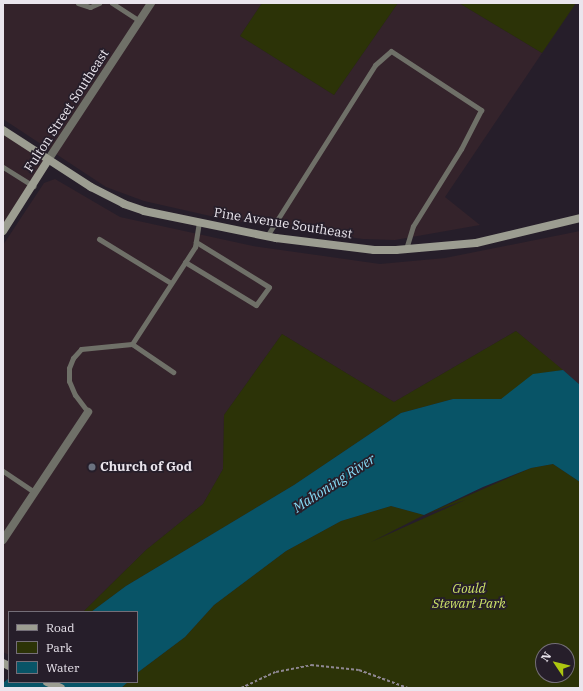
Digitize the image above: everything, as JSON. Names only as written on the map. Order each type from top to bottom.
[{"type":"street","name":"Fulton Street Southeast","points":[[3,231],[151,3]]},
{"type":"street","name":"Pine Avenue Southeast","points":[[3,130],[104,195],[124,204],[199,223],[267,236],[374,250],[406,249],[476,243],[580,218]]},
{"type":"street","points":[[3,540],[88,412]]},
{"type":"street","points":[[49,683],[61,688]]},
{"type":"lane","points":[[78,3],[90,7],[99,3]]},
{"type":"lane","points":[[112,3],[140,21]]},
{"type":"lane","points":[[267,236],[375,65],[391,51],[481,110],[461,149],[414,226],[406,249]]},
{"type":"lane","points":[[3,166],[33,186]]},
{"type":"lane","points":[[132,344],[185,262],[196,242],[199,223]]},
{"type":"lane","points":[[99,239],[171,283]]},
{"type":"lane","points":[[185,262],[256,305],[269,287],[196,242]]},
{"type":"lane","points":[[88,412],[75,396],[68,381],[68,368],[73,358],[81,349],[132,344],[173,372]]},
{"type":"lane","points":[[3,471],[34,492]]},
{"type":"path","points":[[240,688],[276,672],[312,665],[359,670],[408,688]]},
{"type":"shaded area","points":[[3,3],[262,3],[240,36],[334,95],[398,3],[459,3],[542,53],[445,197],[480,225],[395,240],[363,239],[228,220],[144,201],[106,187],[3,119]]},
{"type":"shaded area","points":[[3,130],[48,160],[3,229]]},
{"type":"shaded area","points":[[55,179],[120,217],[253,246],[380,264],[445,258],[580,231],[580,385],[516,331],[394,402],[282,334],[224,415],[223,469],[203,504],[146,550],[84,611],[8,611],[8,654],[3,652],[3,245],[44,183]]},
{"type":"green space","points":[[262,3],[398,3],[334,95],[240,36]]},
{"type":"green space","points":[[459,3],[576,3],[542,53]]},
{"type":"green space","points":[[516,331],[563,370],[537,374],[501,399],[453,399],[401,413],[294,485],[126,586],[92,611],[84,611],[146,550],[203,504],[223,469],[224,415],[282,334],[394,402]]},
{"type":"green space","name":"Gould Stewart Park","points":[[553,464],[580,482],[580,688],[121,688],[127,683],[138,683],[138,672],[185,637],[214,605],[286,551],[341,521],[391,506],[424,515],[531,468]],"holes":[[[465,500],[371,542],[424,515]]]},
{"type":"water","name":"Mahoning River","points":[[563,370],[580,385],[580,482],[553,464],[531,468],[483,487],[424,515],[391,506],[341,521],[286,551],[214,605],[185,637],[138,672],[138,611],[92,611],[126,586],[294,485],[401,413],[453,399],[501,399],[533,374]]},
{"type":"water","points":[[8,679],[8,683],[127,683],[121,688],[3,688],[3,683]]},
{"type":"place","name":"Church of God","points":[[92,467]]}]
